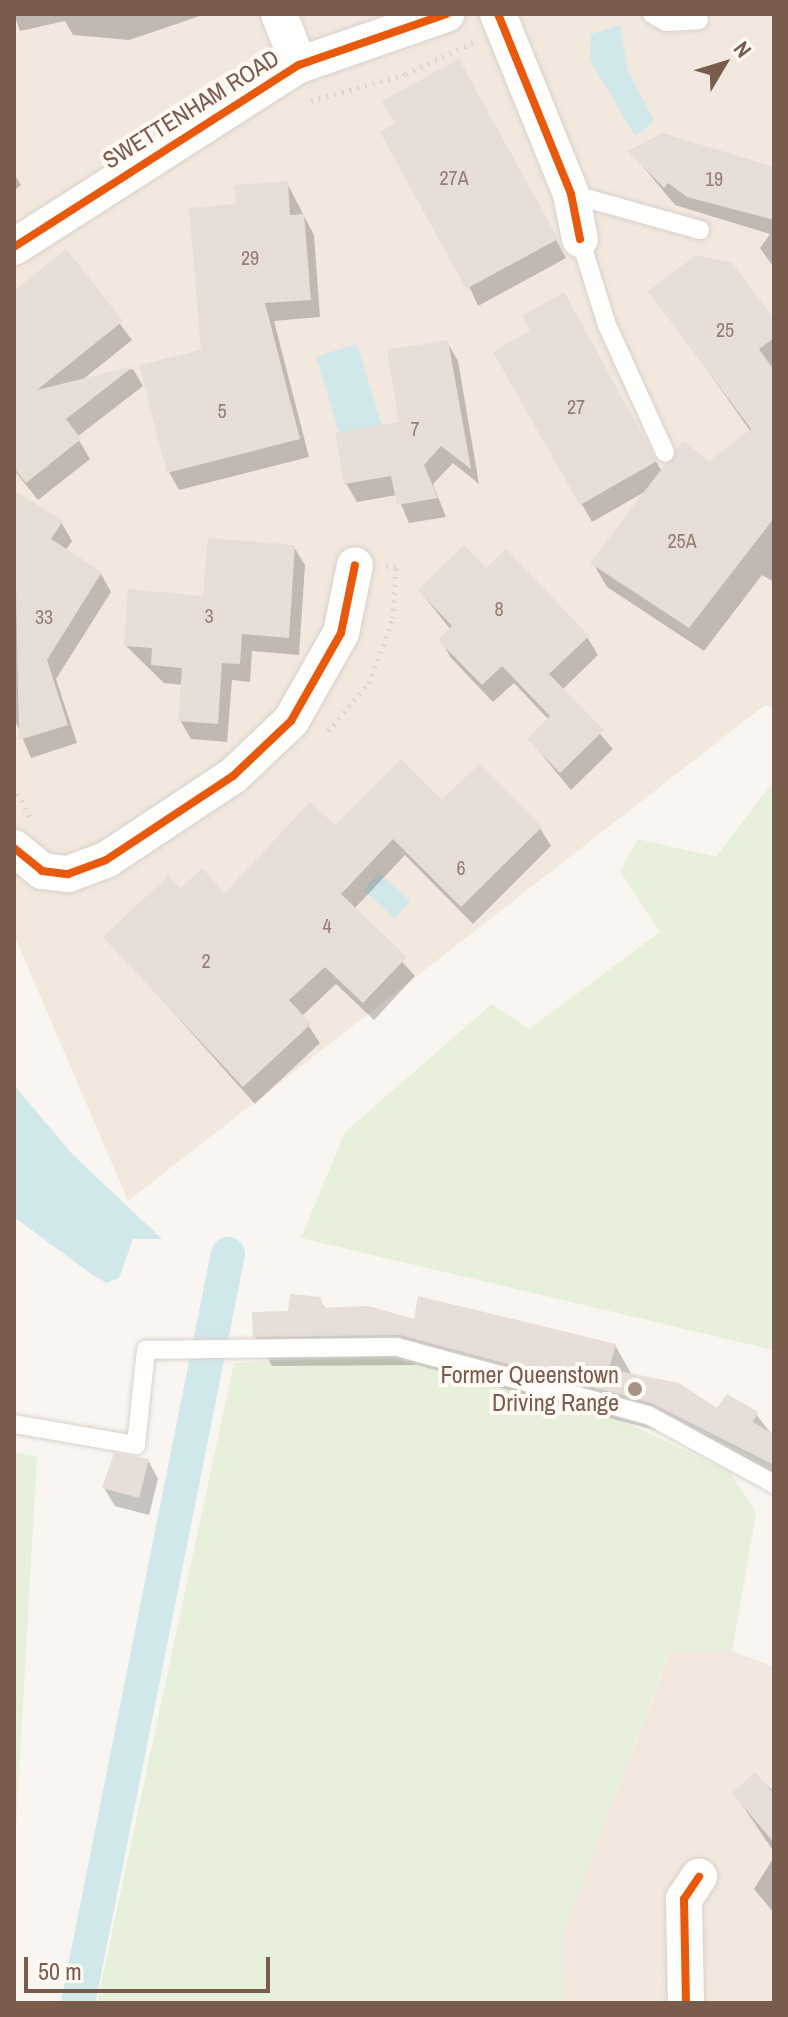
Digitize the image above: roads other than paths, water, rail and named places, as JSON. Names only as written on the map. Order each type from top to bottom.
[{"type":"street","points":[[279,14],[299,65]]},
{"type":"street","name":"SWETTENHAM ROAD","points":[[14,247],[299,65],[446,14]]},
{"type":"street","points":[[501,21],[571,194],[580,239]]},
{"type":"street","points":[[24,836],[42,871],[68,874],[106,860],[209,795],[291,721],[341,633],[355,565]]},
{"type":"street","points":[[686,2003],[684,1899],[699,1877]]},
{"type":"lane","points":[[652,14],[666,22],[699,20]]},
{"type":"lane","points":[[571,194],[700,230]]},
{"type":"lane","points":[[580,239],[607,325],[665,452]]},
{"type":"lane","points":[[14,1424],[136,1445],[146,1350],[397,1347],[648,1415],[774,1484]]},
{"type":"water","points":[[620,25],[628,71],[654,121],[635,136],[590,60],[591,34]]},
{"type":"water","points":[[357,344],[385,435],[344,447],[316,357]]},
{"type":"water","points":[[379,873],[410,901],[395,918],[364,890]]},
{"type":"water","points":[[14,1085],[73,1155],[162,1239],[133,1239],[119,1278],[107,1283],[94,1276],[14,1217]]},
{"type":"waterway","points":[[78,2003],[228,1254]]},
{"type":"place","name":"Former Queenstown Driving Range","points":[[635,1389]]}]
